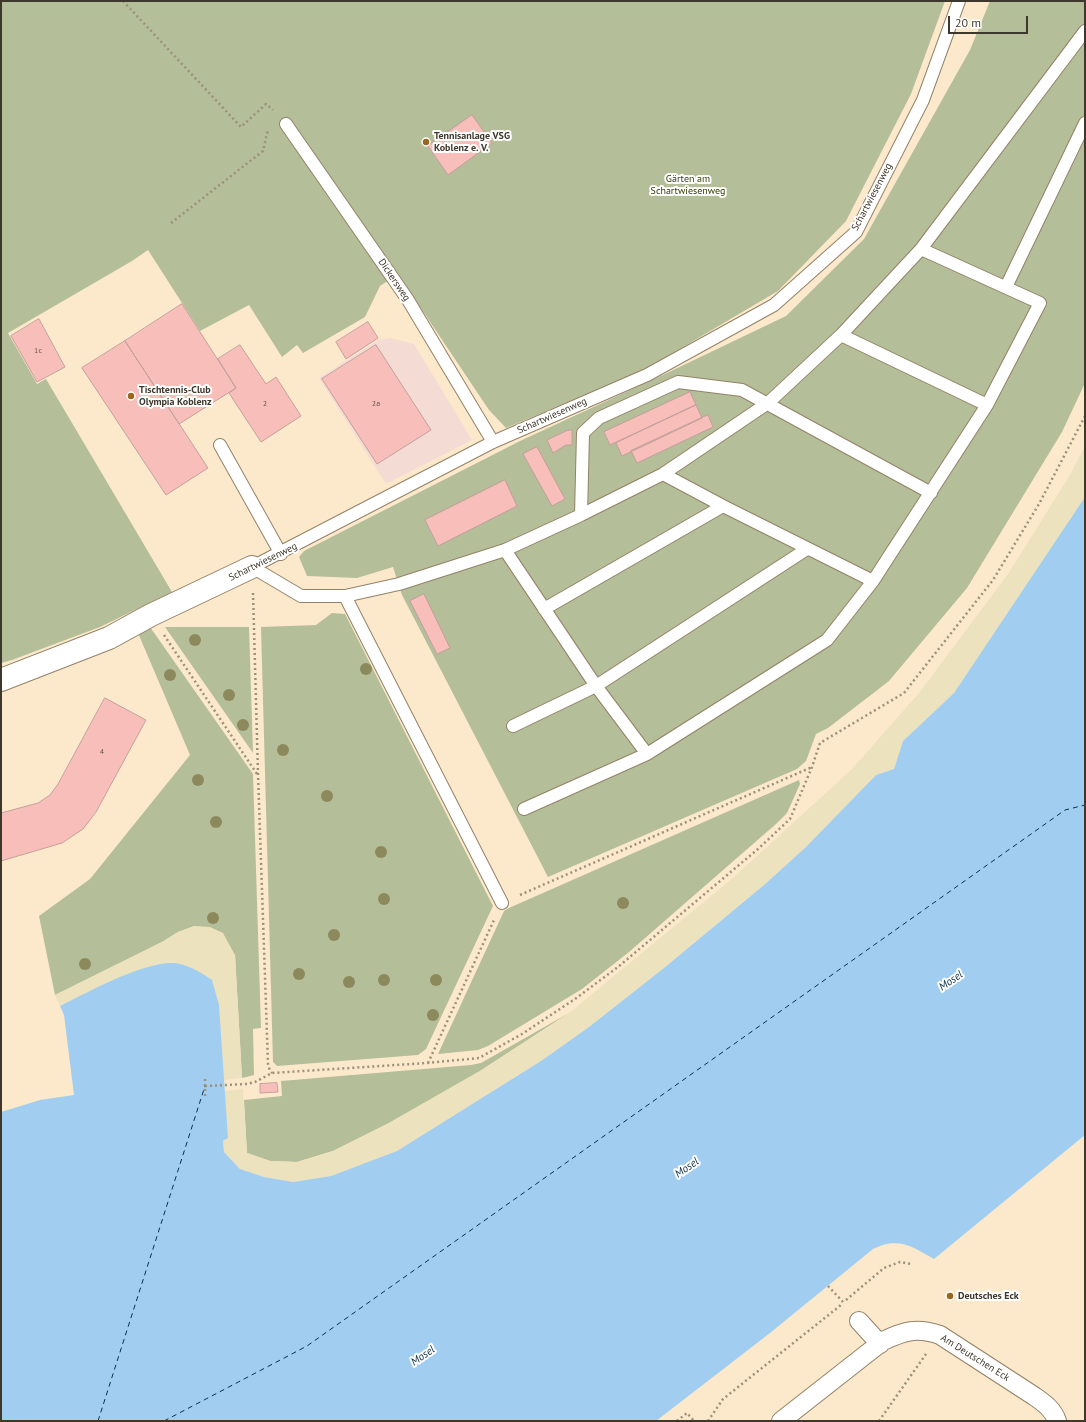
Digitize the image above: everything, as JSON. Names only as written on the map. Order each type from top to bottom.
[{"type":"street","name":"Schartwiesenweg","points":[[1,680],[109,638],[151,615],[252,568]]},
{"type":"street","points":[[859,1321],[880,1344]]},
{"type":"street","name":"Am Deutschen Eck","points":[[781,1421],[880,1344],[897,1335],[912,1330],[928,1331],[940,1335],[1043,1402],[1054,1414],[1057,1421]]},
{"type":"lane","name":"Schartwiesenweg","points":[[252,568],[493,442],[647,375],[774,305],[856,232],[923,100],[959,1]]},
{"type":"lane","points":[[252,568],[302,596],[345,596],[399,584],[505,550],[581,515],[663,474],[768,403],[841,335],[921,249],[1085,31]]},
{"type":"lane","points":[[1006,287],[1085,123]]},
{"type":"lane","name":"Dickersweg","points":[[286,124],[408,300],[493,442]]},
{"type":"lane","points":[[524,810],[647,754],[827,640],[872,581],[931,493],[987,405],[1040,303],[921,249]]},
{"type":"lane","points":[[841,335],[987,405]]},
{"type":"lane","points":[[581,515],[583,433],[599,418],[678,382],[742,390],[931,493]]},
{"type":"lane","points":[[220,445],[281,554]]},
{"type":"lane","points":[[663,474],[872,581]]},
{"type":"lane","points":[[544,609],[724,506]]},
{"type":"lane","points":[[513,726],[596,686],[807,549]]},
{"type":"lane","points":[[505,550],[596,686],[647,754]]},
{"type":"lane","points":[[345,596],[502,903]]},
{"type":"path","points":[[123,1],[241,127],[266,104],[280,115],[286,124],[267,133],[263,151],[171,224]]},
{"type":"path","points":[[205,1086],[247,1084],[255,1082],[272,1073],[427,1063],[479,1058],[522,1034],[575,999],[618,967],[758,849],[790,819],[812,767],[820,743],[904,693],[993,580],[1039,504],[1085,416]]},
{"type":"path","points":[[252,568],[268,1064],[272,1073]]},
{"type":"path","points":[[151,615],[258,774]]},
{"type":"path","points":[[427,1063],[502,903],[812,767]]},
{"type":"path","points":[[205,1079],[205,1096]]},
{"type":"path","points":[[708,1421],[723,1399],[884,1268],[900,1262],[912,1264]]},
{"type":"path","points":[[828,1286],[840,1298]]},
{"type":"path","points":[[879,1421],[940,1335]]},
{"type":"path","points":[[677,1421],[687,1413],[694,1421]]},
{"type":"shaded area","points":[[390,338],[414,344],[472,440],[386,484],[319,378],[378,340]]},
{"type":"green space","name":"Gärten am Schartwiesenweg","points":[[1,1],[945,1],[911,94],[846,221],[778,291],[644,370],[506,428],[489,410],[398,274],[380,286],[365,317],[303,353],[297,345],[282,357],[249,305],[200,331],[148,250],[132,261],[8,333],[37,384],[46,379],[172,592],[100,627],[1,663]]},
{"type":"green space","points":[[990,1],[1085,1],[1085,383],[1062,432],[967,588],[889,681],[828,728],[816,734],[806,761],[797,769],[548,877],[402,595],[393,567],[357,578],[307,576],[299,557],[304,551],[520,441],[786,316],[864,239],[970,50]]},
{"type":"green space","points":[[332,613],[345,614],[493,906],[426,1049],[418,1055],[277,1066],[273,1062],[261,627],[316,625]]},
{"type":"green space","points":[[150,627],[253,774],[261,1028],[253,1029],[254,1075],[242,1078],[235,955],[195,926],[178,932],[162,942],[55,995],[39,916],[90,879],[190,755],[138,633]]},
{"type":"green space","points":[[165,627],[249,627],[253,753]]},
{"type":"green space","points":[[799,780],[800,784],[787,813],[776,824],[629,952],[582,989],[488,1046],[478,1050],[438,1054],[504,911]]},
{"type":"green space","points":[[569,1013],[480,1071],[389,1123],[333,1151],[297,1162],[270,1161],[247,1153],[244,1100],[282,1096],[281,1081],[481,1063]]},
{"type":"sand","points":[[1085,446],[1085,497],[954,693],[903,741],[894,769],[876,775],[806,847],[764,885],[664,968],[589,1027],[541,1061],[397,1151],[331,1176],[293,1182],[264,1177],[240,1169],[224,1152],[223,1141],[228,1138],[224,1091],[243,1089],[247,1153],[270,1161],[297,1162],[333,1151],[389,1123],[480,1071],[569,1013],[734,877],[852,769],[919,693],[1008,574],[1070,475]]},
{"type":"sand","points":[[194,926],[210,927],[223,933],[235,955],[242,1078],[223,1080],[218,1005],[157,964],[128,975],[60,1006],[55,995],[162,942],[178,932]]},
{"type":"water","name":"Mosel","points":[[1085,497],[1085,1135],[934,1259],[912,1247],[898,1243],[890,1243],[873,1249],[770,1333],[656,1421],[1,1421],[1,1112],[40,1100],[74,1095],[64,1015],[60,1006],[102,985],[136,971],[153,966],[168,963],[180,964],[193,969],[212,980],[219,1005],[228,1138],[223,1141],[224,1152],[240,1169],[264,1177],[293,1182],[331,1176],[397,1151],[541,1061],[589,1027],[664,968],[764,885],[806,847],[876,775],[894,769],[903,741],[954,693]]},
{"type":"building","points":[[472,115],[492,143],[448,175],[428,146]]},
{"type":"building","points":[[182,304],[236,388],[179,424],[125,341]]},
{"type":"building","points":[[39,319],[65,367],[37,382],[11,336]]},
{"type":"building","points":[[368,322],[378,338],[346,359],[336,342]]},
{"type":"building","name":"Tischtennis-Club Olympia Koblenz","points":[[125,341],[208,468],[166,495],[82,368]]},
{"type":"building","points":[[240,345],[266,384],[276,377],[301,416],[261,442],[229,393],[236,388],[218,359]]},
{"type":"building","points":[[376,345],[431,430],[377,464],[322,379]]},
{"type":"building","points":[[690,392],[696,405],[610,445],[604,432]]},
{"type":"building","points":[[696,405],[702,418],[622,456],[616,443]]},
{"type":"building","points":[[708,415],[713,427],[637,463],[631,451]]},
{"type":"building","points":[[572,430],[572,445],[566,445],[553,453],[547,440],[566,431]]},
{"type":"building","points":[[537,447],[565,499],[552,506],[523,454]]},
{"type":"building","points":[[505,480],[517,506],[438,546],[425,520]]},
{"type":"building","points":[[424,594],[450,648],[437,654],[410,601]]},
{"type":"building","points":[[105,698],[146,720],[96,812],[83,829],[62,843],[1,861],[1,813],[38,803],[50,795],[58,784]]},
{"type":"building","points":[[277,1083],[278,1092],[260,1093],[260,1084]]},
{"type":"ferry route","points":[[164,1421],[307,1346],[1065,810],[1085,805]]},
{"type":"ferry route","points":[[98,1421],[205,1086]]},
{"type":"place","name":"Tennisanlage VSG Koblenz e. V.","points":[[426,142]]},
{"type":"place","name":"Tischtennis-Club Olympia Koblenz","points":[[131,396]]},
{"type":"place","name":"Deutsches Eck","points":[[950,1296]]}]
